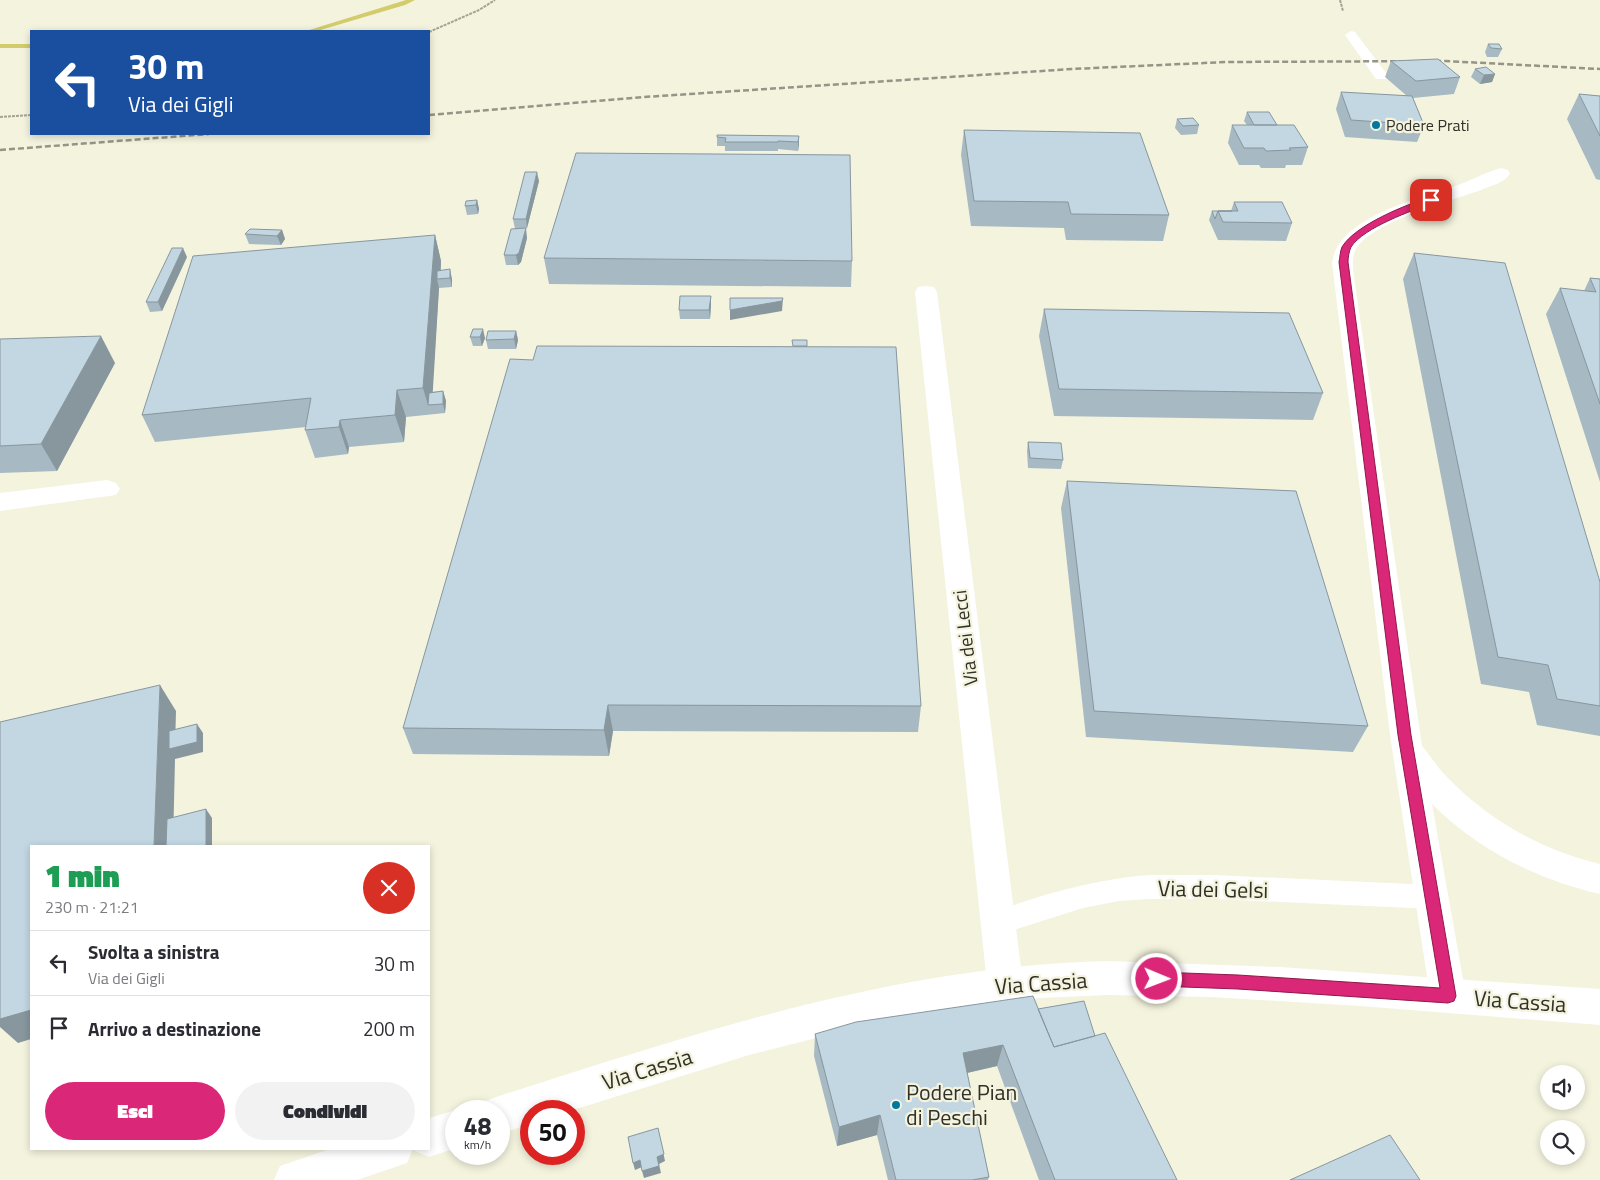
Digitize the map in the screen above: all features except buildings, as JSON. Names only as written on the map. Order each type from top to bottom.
[{"type":"street","points":[[1448,996],[1408,747],[1348,304],[1344,255],[1351,241],[1356,236],[1390,217],[1431,200],[1478,185],[1501,174]]},
{"type":"street","name":"Via dei Lecci","points":[[926,292],[1005,984]]},
{"type":"street","points":[[0,502],[107,490]]},
{"type":"street","points":[[1408,747],[1425,776],[1480,824],[1510,845],[1534,857],[1581,875],[1600,879]]},
{"type":"street","name":"Via Cassia","points":[[510,1112],[677,1059],[805,1022],[906,999],[1005,984],[1081,979],[1176,979],[1334,987],[1600,1007]]},
{"type":"street","points":[[430,1137],[445,1132]]},
{"type":"street","points":[[294,1180],[390,1150]]},
{"type":"lane","points":[[1351,35],[1381,76]]},
{"type":"lane","name":"Via dei Gelsi","points":[[998,923],[1083,896],[1134,888],[1183,886],[1433,897]]},
{"type":"path","points":[[430,32],[479,10],[495,0]]},
{"type":"path","points":[[0,117],[30,115]]},
{"type":"waterway","points":[[313,30],[412,0]]},
{"type":"waterway","points":[[0,46],[30,46]]},
{"type":"railway","points":[[430,115],[644,97],[1072,69],[1226,62],[1445,61],[1600,69]]},
{"type":"railway","points":[[0,150],[196,135]]},
{"type":"place","name":"Podere Prati","points":[[1376,125]]},
{"type":"place","name":"Podere Pian di Peschi","points":[[896,1105]]},
{"type":"route","points":[[1157,979],[1334,987],[1448,996],[1405,735],[1343,262],[1346,248],[1356,236],[1390,217],[1431,200]]}]
